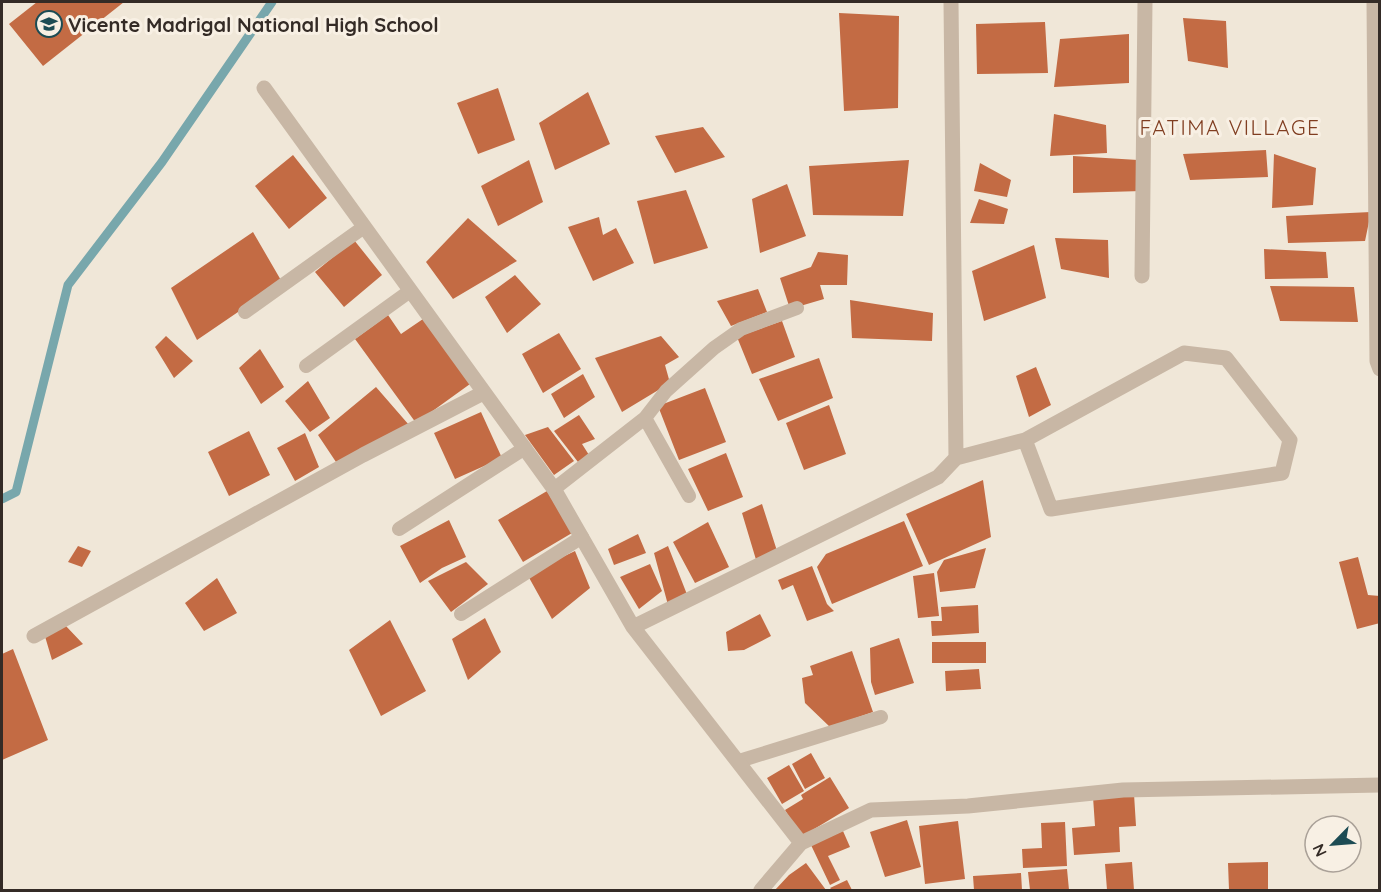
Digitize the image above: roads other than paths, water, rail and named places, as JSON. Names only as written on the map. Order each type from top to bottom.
[{"type":"street","points":[[951,2],[956,458]]},
{"type":"street","points":[[1142,276],[1145,2]]},
{"type":"street","points":[[1374,2],[1377,361],[1380,369]]},
{"type":"street","points":[[264,88],[554,489],[633,627],[801,843]]},
{"type":"street","points":[[633,627],[938,477],[956,458],[1025,440],[1184,353],[1226,358],[1290,440],[1282,473],[1051,509],[1025,440]]},
{"type":"street","points":[[34,636],[352,461],[483,393]]},
{"type":"street","points":[[761,891],[801,843],[871,810],[969,806],[1123,790],[1380,785]]},
{"type":"lane","points":[[245,312],[364,227]]},
{"type":"lane","points":[[306,366],[410,291]]},
{"type":"lane","points":[[554,489],[645,418],[666,391],[714,348],[741,328],[797,308]]},
{"type":"lane","points":[[645,418],[689,496]]},
{"type":"lane","points":[[399,529],[525,448]]},
{"type":"lane","points":[[461,614],[582,537]]},
{"type":"lane","points":[[739,761],[881,717]]},
{"type":"waterway","points":[[2,499],[16,492],[68,285],[162,162],[272,2]]},
{"type":"place","name":"Vicente Madrigal National High School","points":[[49,24]]},
{"type":"district","name":"FATIMA VILLAGE","points":[[1230,127]]}]
